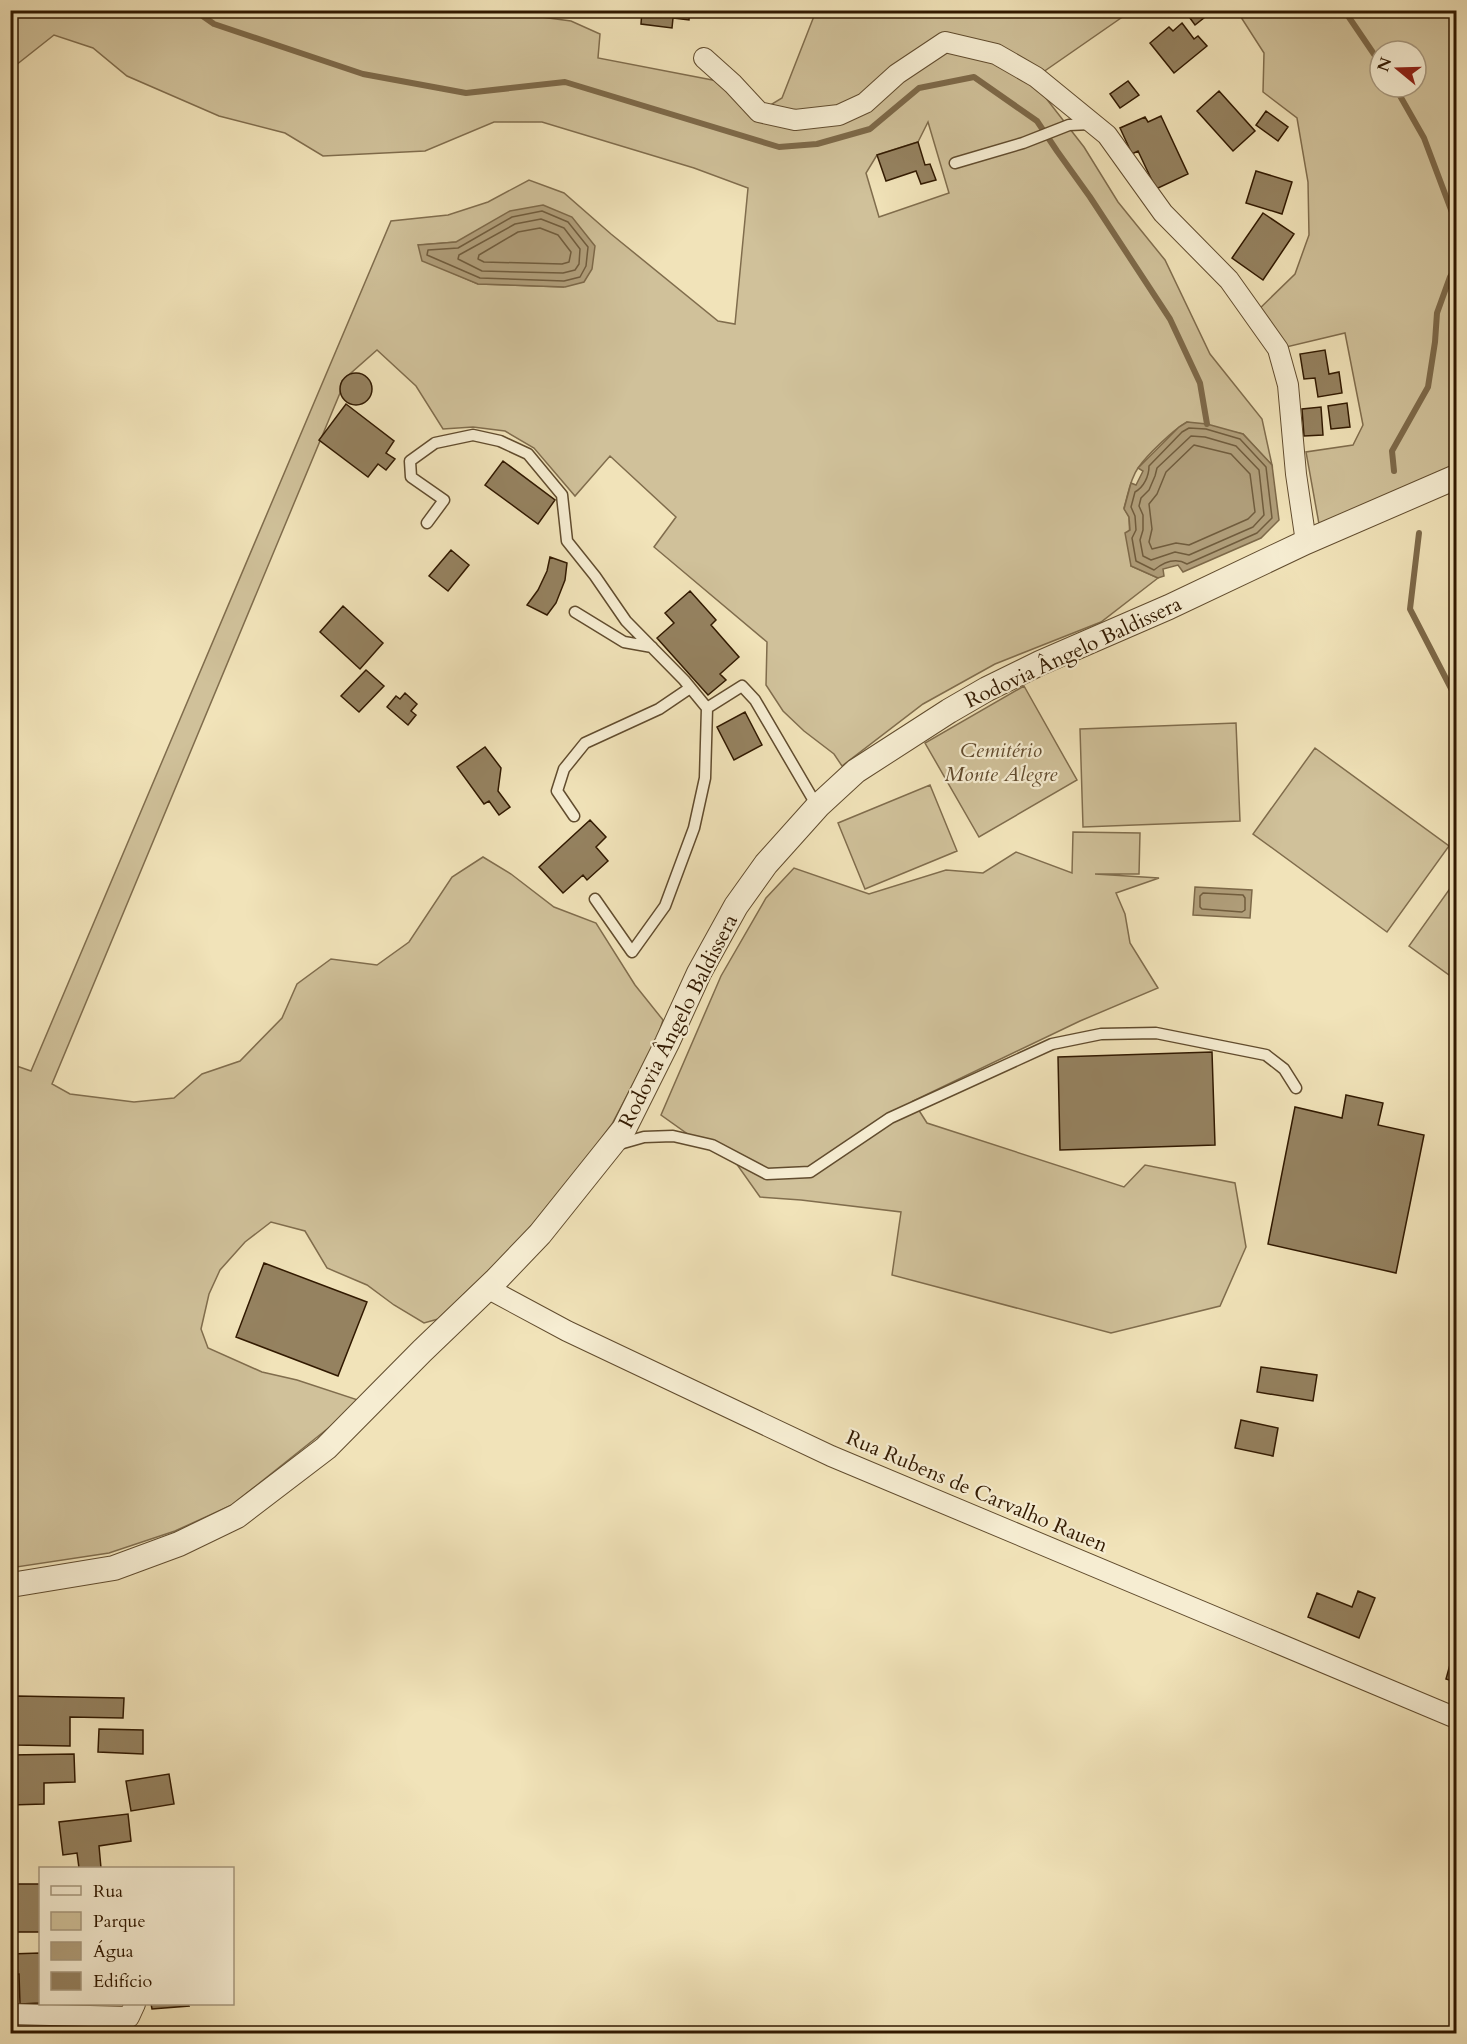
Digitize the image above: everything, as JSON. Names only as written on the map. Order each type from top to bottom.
[{"type":"street","points":[[704,58],[759,112],[795,120],[838,115],[864,103],[897,74],[945,42],[996,54],[1036,77],[1107,135],[1163,213],[1229,280],[1278,349],[1288,385],[1296,474],[1306,542]]},
{"type":"street","name":"Rodovia Ângelo Baldissera","points":[[10,1583],[17,1584],[114,1568],[179,1544],[237,1516],[326,1448],[540,1234],[610,1147],[624,1129],[668,1043],[699,973],[736,906],[766,864],[818,806],[856,771],[915,731],[987,689],[1040,663],[1169,607],[1306,542],[1456,477]]},
{"type":"street","name":"Rua Rubens de Carvalho Rauen","points":[[488,1288],[567,1332],[831,1456],[1456,1718]]},
{"type":"street","points":[[10,2014],[129,2017],[135,2005]]},
{"type":"lane","points":[[955,163],[1023,143],[1069,125],[1094,124]]},
{"type":"lane","points":[[427,523],[444,500],[411,477],[410,461],[435,442],[473,435],[500,441],[528,454],[562,495],[567,541],[626,621],[690,687],[707,708],[705,778],[694,828],[665,906],[632,952],[595,899]]},
{"type":"lane","points":[[576,612],[624,642],[652,647]]},
{"type":"lane","points":[[707,708],[742,686],[755,700],[818,806]]},
{"type":"lane","points":[[574,816],[557,790],[564,769],[585,743],[659,709],[690,687]]},
{"type":"lane","points":[[610,1147],[644,1137],[673,1136],[712,1144],[767,1174],[810,1172],[890,1118],[1052,1044],[1101,1034],[1156,1033],[1266,1055],[1284,1069],[1296,1088]]},
{"type":"green space","points":[[507,10],[571,21],[600,34],[598,58],[733,84],[759,112],[782,98],[816,11],[1131,11],[1036,77],[1038,88],[1084,147],[1118,202],[1165,260],[1210,354],[1262,419],[1272,465],[1243,434],[1187,422],[1181,426],[1147,456],[1135,472],[1124,508],[1129,517],[1131,566],[1158,578],[1101,622],[995,664],[923,704],[842,766],[834,754],[783,711],[766,685],[767,642],[654,547],[676,517],[610,456],[575,496],[534,448],[505,431],[473,427],[443,429],[416,386],[377,350],[342,381],[340,393],[52,1084],[70,1094],[134,1102],[174,1098],[202,1074],[240,1061],[282,1018],[297,984],[331,959],[377,965],[409,942],[452,877],[483,857],[511,874],[554,907],[596,923],[635,985],[663,1020],[658,1036],[612,1124],[591,1152],[519,1241],[438,1319],[424,1323],[367,1285],[327,1268],[305,1231],[271,1222],[245,1242],[220,1270],[209,1294],[201,1329],[208,1348],[262,1372],[297,1380],[358,1400],[346,1414],[232,1505],[175,1531],[109,1553],[10,1568],[11,1064],[31,1071],[391,221],[448,215],[488,202],[529,180],[564,193],[718,321],[735,324],[748,188],[694,168],[542,122],[494,122],[425,151],[323,156],[285,133],[219,116],[127,76],[93,48],[54,35],[11,69],[11,11]],"holes":[[[928,122],[949,193],[879,217],[866,173],[877,155],[918,142]],[[456,242],[564,287],[478,284],[453,273],[419,245]]]},
{"type":"green space","points":[[1237,11],[1456,11],[1456,465],[1319,524],[1306,452],[1353,445],[1363,425],[1345,333],[1278,349],[1254,314],[1295,274],[1309,235],[1308,182],[1297,118],[1263,92],[1264,53]]},
{"type":"green space","name":"Cemitério Monte Alegre","points":[[1024,686],[1077,780],[979,837],[925,743]]},
{"type":"green space","points":[[1236,723],[1240,821],[1083,827],[1080,729]]},
{"type":"green space","points":[[1315,748],[1449,846],[1387,932],[1253,834]]},
{"type":"green space","points":[[930,785],[957,851],[865,889],[838,823]]},
{"type":"green space","points":[[1073,832],[1140,833],[1139,874],[1095,874],[1159,878],[1116,893],[1125,914],[1130,943],[1158,988],[1080,1021],[913,1101],[927,1123],[1124,1187],[1145,1165],[1235,1183],[1246,1247],[1220,1306],[1111,1333],[892,1275],[901,1212],[760,1197],[736,1163],[706,1147],[661,1115],[721,976],[766,898],[794,868],[869,894],[946,870],[983,873],[1016,852],[1072,873]]},
{"type":"green space","points":[[1456,880],[1456,980],[1409,946]]},
{"type":"water","points":[[543,205],[572,217],[595,246],[592,269],[584,282],[565,287],[478,284],[422,261],[418,245],[456,242],[510,211]]},
{"type":"water","points":[[1187,422],[1207,424],[1243,434],[1272,465],[1279,520],[1261,538],[1183,572],[1178,565],[1163,569],[1164,576],[1158,578],[1131,566],[1125,533],[1130,530],[1129,517],[1124,509],[1131,483],[1136,485],[1143,471],[1138,468],[1179,427]]},
{"type":"water","points":[[1195,887],[1252,890],[1250,918],[1193,915]]},
{"type":"building","points":[[642,10],[690,10],[689,20],[673,18],[672,28],[641,24]]},
{"type":"building","points":[[1184,10],[1214,10],[1195,25]]},
{"type":"building","points":[[1182,23],[1194,39],[1198,36],[1207,46],[1174,73],[1150,43],[1169,27],[1173,31]]},
{"type":"building","points":[[1128,81],[1139,95],[1120,108],[1110,94]]},
{"type":"building","points":[[1219,91],[1255,131],[1233,151],[1197,111]]},
{"type":"building","points":[[1266,111],[1288,127],[1278,141],[1256,125]]},
{"type":"building","points":[[1161,116],[1188,174],[1156,189],[1138,151],[1132,154],[1120,128],[1145,117],[1148,122]]},
{"type":"building","points":[[918,142],[925,165],[930,164],[936,180],[921,184],[916,171],[886,181],[877,155]]},
{"type":"building","points":[[1256,171],[1292,182],[1282,214],[1246,203]]},
{"type":"building","points":[[1263,213],[1294,234],[1263,280],[1232,258]]},
{"type":"building","points":[[1325,350],[1329,374],[1339,372],[1342,393],[1318,397],[1315,378],[1304,379],[1300,354]]},
{"type":"building","points":[[356,373],[367,378],[372,389],[367,400],[356,405],[345,400],[340,389],[345,378]]},
{"type":"building","points":[[1347,403],[1350,427],[1331,429],[1328,406]]},
{"type":"building","points":[[346,404],[394,441],[386,453],[395,459],[386,470],[378,464],[368,477],[319,440]]},
{"type":"building","points":[[1321,407],[1323,435],[1304,436],[1302,409]]},
{"type":"building","points":[[503,461],[555,500],[538,524],[485,485]]},
{"type":"building","points":[[451,550],[469,565],[448,591],[429,576]]},
{"type":"building","points":[[550,557],[567,563],[565,580],[556,603],[547,615],[527,605],[538,590],[547,571]]},
{"type":"building","points":[[690,591],[716,620],[711,625],[739,657],[720,674],[726,680],[708,695],[657,638],[674,623],[665,613]]},
{"type":"building","points":[[343,606],[383,643],[360,669],[320,632]]},
{"type":"building","points":[[366,670],[384,686],[359,712],[341,696]]},
{"type":"building","points":[[405,693],[417,704],[411,711],[416,715],[408,725],[387,707],[396,696],[400,699]]},
{"type":"building","points":[[745,712],[762,745],[734,760],[717,727]]},
{"type":"building","points":[[485,747],[501,768],[498,791],[510,807],[499,815],[489,801],[484,804],[457,767]]},
{"type":"building","points":[[590,820],[606,837],[596,847],[608,861],[587,880],[583,875],[563,893],[539,867]]},
{"type":"building","points":[[1212,1052],[1215,1145],[1060,1150],[1058,1057]]},
{"type":"building","points":[[1346,1095],[1383,1103],[1378,1125],[1424,1135],[1396,1273],[1268,1244],[1295,1107],[1342,1118]]},
{"type":"building","points":[[264,1263],[367,1302],[338,1376],[236,1337]]},
{"type":"building","points":[[1261,1367],[1317,1375],[1313,1401],[1257,1392]]},
{"type":"building","points":[[1241,1420],[1278,1428],[1273,1456],[1235,1448]]},
{"type":"building","points":[[1358,1591],[1375,1598],[1359,1638],[1308,1617],[1317,1593],[1352,1607]]},
{"type":"building","points":[[1456,1643],[1456,1682],[1446,1679]]},
{"type":"building","points":[[16,1696],[124,1698],[123,1718],[70,1717],[70,1746],[15,1745]]},
{"type":"building","points":[[99,1729],[143,1730],[143,1754],[98,1752]]},
{"type":"building","points":[[74,1754],[75,1782],[44,1783],[44,1804],[10,1805],[10,1755]]},
{"type":"building","points":[[169,1774],[174,1804],[131,1811],[126,1781]]},
{"type":"building","points":[[128,1814],[131,1841],[99,1846],[101,1867],[79,1867],[77,1853],[63,1855],[59,1822]]},
{"type":"building","points":[[10,1884],[39,1884],[39,1932],[10,1932]]},
{"type":"building","points":[[39,1953],[39,2003],[20,2004],[19,1974],[10,1975],[10,1954]]},
{"type":"building","points":[[151,2005],[189,2006],[152,2009]]},
{"type":"waterway","points":[[194,10],[214,24],[363,74],[466,93],[565,82],[779,147],[817,144],[870,129],[919,88],[974,77],[1037,121],[1090,197],[1170,319],[1200,383],[1207,424]]},
{"type":"waterway","points":[[1344,10],[1368,45]]},
{"type":"waterway","points":[[1402,99],[1424,138],[1456,223]]},
{"type":"waterway","points":[[1394,471],[1392,451],[1428,387],[1437,313],[1456,267]]},
{"type":"waterway","points":[[1419,533],[1410,609],[1456,698]]}]
